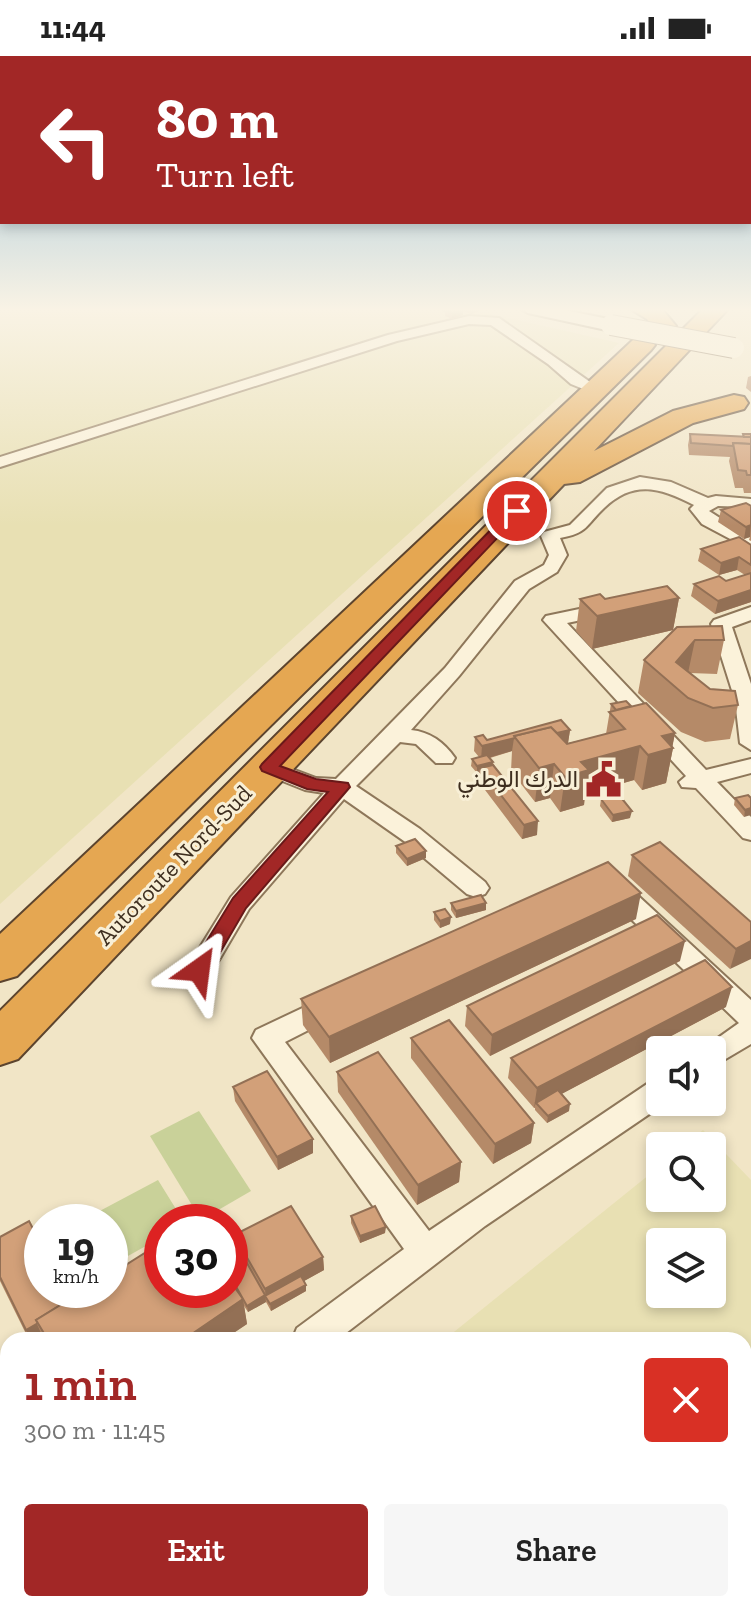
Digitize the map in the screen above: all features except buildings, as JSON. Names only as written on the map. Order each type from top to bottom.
[{"type":"highway","name":"Autoroute Nord-Sud","points":[[0,963],[593,389],[607,381]]},
{"type":"highway","name":"Autoroute Nord-Sud","points":[[0,1044],[537,490],[637,381]]},
{"type":"highway","points":[[718,381],[743,402]]},
{"type":"highway","points":[[537,490],[683,417],[743,402]]},
{"type":"street","points":[[0,462],[258,381]]},
{"type":"street","points":[[576,381],[593,389]]},
{"type":"street","points":[[199,970],[240,903],[342,787],[452,672],[522,585],[551,568],[558,555],[549,540],[552,534],[579,527],[600,502],[629,484],[652,480],[664,483],[706,504]]},
{"type":"street","points":[[749,504],[716,501],[699,509],[708,520],[751,545]]},
{"type":"street","points":[[624,606],[553,620],[751,832]]},
{"type":"street","points":[[751,613],[721,624],[746,700],[751,743]]},
{"type":"street","points":[[395,735],[422,738],[444,758]]},
{"type":"street","points":[[751,766],[688,782],[751,850]]},
{"type":"street","points":[[268,767],[313,785],[342,787],[412,835],[476,888]]},
{"type":"street","points":[[584,879],[598,872],[751,1017]]},
{"type":"street","points":[[349,997],[266,1038],[424,1251]]},
{"type":"street","points":[[726,1046],[751,1029]]},
{"type":"street","points":[[319,1332],[424,1251],[646,1100]]},
{"type":"shaded area","points":[[0,381],[577,381],[0,904]]},
{"type":"shaded area","points":[[726,1154],[751,1180],[751,1332],[454,1332],[646,1177],[646,1212],[726,1212]]},
{"type":"green space","points":[[199,1111],[251,1191],[229,1204],[191,1204],[150,1136]]},
{"type":"green space","points":[[158,1180],[173,1204],[144,1204],[144,1247],[128,1256],[128,1204],[113,1204]]},
{"type":"place","name":"الدرك الوطني","points":[[604,779]]},
{"type":"route","points":[[199,970],[240,903],[342,787],[313,785],[268,767],[517,511]]}]
